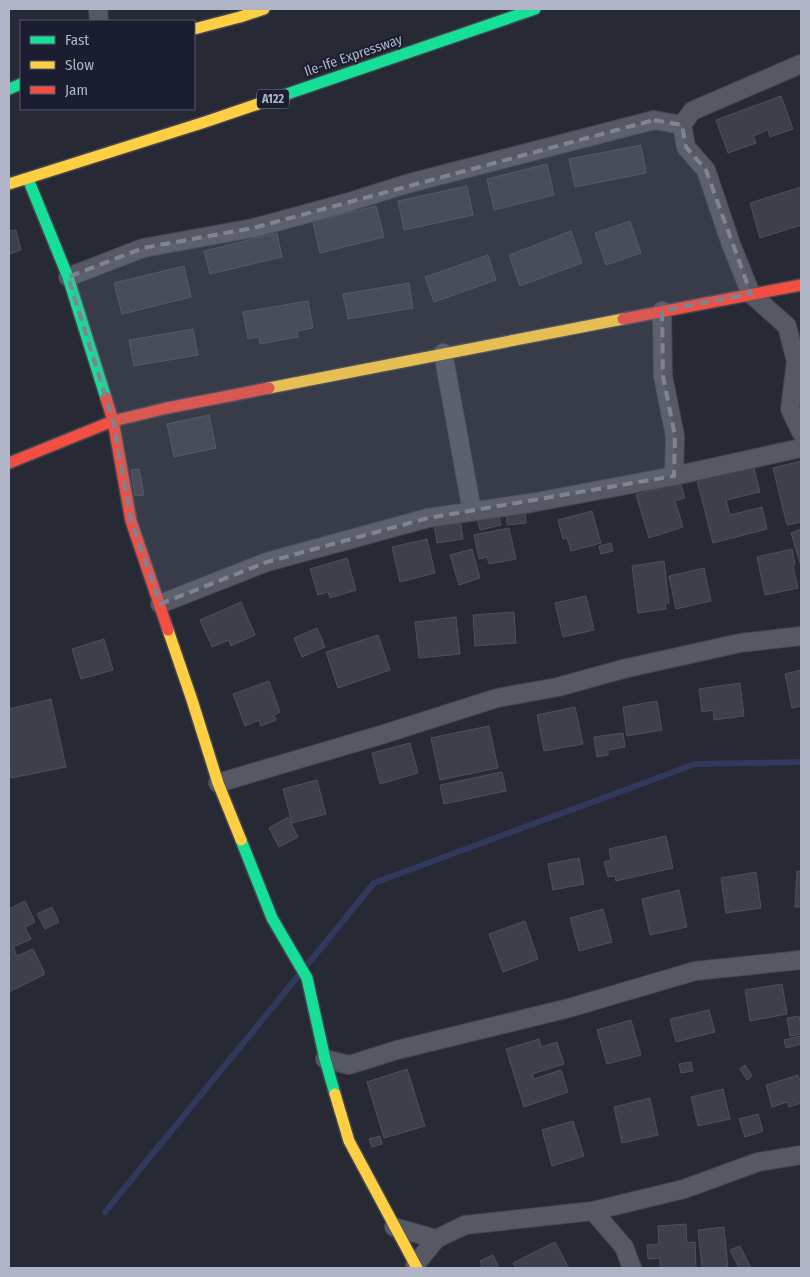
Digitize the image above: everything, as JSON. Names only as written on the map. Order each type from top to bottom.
[{"type":"main road","points":[[195,29],[264,9]]},
{"type":"main road","name":"Ile-Ife Expressway","points":[[9,184],[205,122],[535,9]]},
{"type":"main road","points":[[28,179],[68,277],[113,421],[131,521],[218,783],[272,918],[307,978],[325,1059],[349,1141],[416,1266]]},
{"type":"main road","points":[[9,463],[113,421],[167,408],[801,285]]},
{"type":"street","points":[[801,64],[692,111],[682,125],[686,147],[706,170],[731,244],[751,294],[787,326],[796,361],[790,409],[801,432]]},
{"type":"street","points":[[68,277],[143,248],[253,228],[346,203],[406,184],[654,120],[682,125]]},
{"type":"street","points":[[662,311],[663,376],[675,436],[674,476]]},
{"type":"street","points":[[443,354],[472,512]]},
{"type":"street","points":[[160,604],[267,562],[428,518],[531,503],[674,476],[801,448]]},
{"type":"street","points":[[218,783],[384,734],[497,698],[558,687],[623,669],[740,643],[801,636]]},
{"type":"street","points":[[325,1059],[349,1065],[397,1050],[569,1008],[695,972],[801,960]]},
{"type":"street","points":[[416,1266],[436,1239],[464,1225],[593,1212],[684,1189],[758,1162],[801,1155]]},
{"type":"street","points":[[593,1212],[624,1247],[632,1268]]},
{"type":"street","points":[[394,1227],[436,1239]]},
{"type":"highlighted area","points":[[654,120],[682,125],[686,147],[706,170],[751,294],[662,311],[663,376],[675,436],[674,476],[428,518],[267,562],[160,604],[131,521],[113,421],[68,277],[143,248],[253,228]]},
{"type":"building","points":[[781,96],[793,129],[770,137],[768,130],[753,136],[756,143],[728,153],[716,120]]},
{"type":"building","points":[[641,145],[646,173],[575,187],[569,159]]},
{"type":"building","points":[[547,164],[554,195],[494,210],[487,179]]},
{"type":"building","points":[[467,186],[473,215],[404,230],[398,201]]},
{"type":"building","points":[[801,187],[801,225],[760,238],[750,203]]},
{"type":"building","points":[[376,206],[384,237],[320,253],[313,222]]},
{"type":"building","points":[[630,221],[641,253],[606,265],[595,233]]},
{"type":"building","points":[[16,230],[21,250],[9,254],[9,231]]},
{"type":"building","points":[[571,231],[582,263],[520,286],[509,255]]},
{"type":"building","points":[[277,233],[282,257],[210,274],[204,251]]},
{"type":"building","points":[[488,255],[496,280],[434,302],[425,277]]},
{"type":"building","points":[[184,266],[191,297],[122,314],[114,283]]},
{"type":"building","points":[[409,283],[413,308],[348,319],[343,294]]},
{"type":"building","points":[[308,301],[313,328],[297,331],[298,337],[260,344],[259,337],[248,339],[243,312]]},
{"type":"building","points":[[193,329],[198,355],[134,366],[129,340]]},
{"type":"building","points":[[209,415],[216,448],[174,457],[167,424]]},
{"type":"building","points":[[801,461],[801,522],[787,525],[773,468]]},
{"type":"building","points":[[753,465],[760,492],[726,500],[730,515],[762,507],[767,529],[713,543],[697,480]]},
{"type":"building","points":[[139,469],[144,495],[135,496],[131,470]]},
{"type":"building","points":[[680,481],[685,498],[675,501],[683,527],[649,538],[636,495]]},
{"type":"building","points":[[498,510],[501,525],[480,530],[476,515]]},
{"type":"building","points":[[525,511],[526,523],[507,525],[506,512]]},
{"type":"building","points":[[592,511],[601,543],[571,551],[567,538],[563,539],[558,520]]},
{"type":"building","points":[[460,519],[463,539],[437,543],[434,523]]},
{"type":"building","points":[[509,528],[516,559],[489,564],[487,557],[479,559],[474,535]]},
{"type":"building","points":[[801,529],[801,566],[791,533]]},
{"type":"building","points":[[427,539],[435,573],[400,582],[392,547]]},
{"type":"building","points":[[611,543],[613,551],[601,554],[599,546]]},
{"type":"building","points":[[472,549],[480,578],[459,585],[450,555]]},
{"type":"building","points":[[792,549],[795,565],[793,566],[798,588],[765,595],[757,557]]},
{"type":"building","points":[[347,558],[356,590],[330,598],[328,592],[318,595],[310,569]]},
{"type":"building","points":[[664,561],[669,603],[665,604],[666,609],[638,613],[632,566]]},
{"type":"building","points":[[704,568],[711,601],[676,609],[669,576]]},
{"type":"building","points":[[586,596],[594,630],[563,637],[555,603]]},
{"type":"building","points":[[241,602],[255,635],[231,646],[229,640],[212,647],[200,620]]},
{"type":"building","points":[[514,612],[516,643],[475,646],[473,615]]},
{"type":"building","points":[[456,617],[460,654],[419,658],[415,622]]},
{"type":"building","points":[[317,628],[325,647],[302,657],[294,638]]},
{"type":"building","points":[[378,635],[390,670],[338,688],[326,652]]},
{"type":"building","points":[[104,639],[113,670],[81,679],[72,649]]},
{"type":"building","points":[[801,670],[801,706],[792,708],[785,674]]},
{"type":"building","points":[[269,681],[280,712],[274,715],[276,720],[261,726],[259,720],[245,726],[233,694]]},
{"type":"building","points":[[740,683],[744,716],[714,720],[713,710],[702,712],[699,689]]},
{"type":"building","points":[[51,699],[66,767],[11,778],[9,766],[9,709]]},
{"type":"building","points":[[657,701],[662,730],[627,736],[623,707]]},
{"type":"building","points":[[575,707],[583,744],[544,751],[537,715]]},
{"type":"building","points":[[489,726],[498,768],[440,780],[431,738]]},
{"type":"building","points":[[623,733],[625,747],[608,750],[608,755],[597,757],[594,737]]},
{"type":"building","points":[[410,743],[418,773],[380,784],[372,753]]},
{"type":"building","points":[[502,772],[506,791],[444,804],[440,785]]},
{"type":"building","points":[[317,780],[326,814],[292,823],[283,789]]},
{"type":"building","points":[[288,817],[298,837],[279,847],[269,828]]},
{"type":"building","points":[[666,836],[673,868],[616,881],[615,876],[608,877],[604,862],[611,860],[609,849]]},
{"type":"building","points":[[579,858],[584,884],[553,890],[548,864]]},
{"type":"building","points":[[797,871],[801,872],[801,907],[795,907]]},
{"type":"building","points":[[756,872],[761,908],[726,913],[721,878]]},
{"type":"building","points":[[679,890],[687,927],[650,935],[642,899]]},
{"type":"building","points":[[25,901],[35,922],[25,927],[31,939],[13,947],[17,956],[33,949],[45,974],[9,992],[9,909]]},
{"type":"building","points":[[52,907],[59,922],[45,929],[37,914]]},
{"type":"building","points":[[603,909],[612,942],[579,951],[570,918]]},
{"type":"building","points":[[525,921],[538,959],[503,972],[489,934]]},
{"type":"building","points":[[782,984],[787,1014],[750,1021],[745,990]]},
{"type":"building","points":[[709,1010],[715,1032],[676,1042],[670,1019]]},
{"type":"building","points":[[799,1016],[801,1034],[790,1036],[787,1018]]},
{"type":"building","points":[[631,1020],[641,1055],[607,1064],[597,1030]]},
{"type":"building","points":[[800,1036],[801,1044],[786,1048],[784,1040]]},
{"type":"building","points":[[539,1039],[541,1047],[557,1042],[564,1064],[532,1074],[534,1079],[561,1070],[568,1092],[524,1107],[506,1049]]},
{"type":"building","points":[[691,1062],[693,1071],[681,1073],[679,1064]]},
{"type":"building","points":[[745,1065],[752,1076],[747,1080],[740,1069]]},
{"type":"building","points":[[407,1069],[425,1126],[384,1138],[367,1082]]},
{"type":"building","points":[[798,1075],[801,1084],[801,1103],[789,1107],[787,1102],[772,1107],[766,1085]]},
{"type":"building","points":[[723,1089],[730,1119],[698,1126],[691,1097]]},
{"type":"building","points":[[650,1098],[658,1135],[622,1143],[614,1107]]},
{"type":"building","points":[[758,1114],[763,1131],[745,1137],[739,1119]]},
{"type":"building","points":[[573,1121],[584,1156],[552,1166],[542,1130]]},
{"type":"building","points":[[380,1136],[382,1144],[372,1147],[369,1139]]},
{"type":"building","points":[[686,1224],[687,1243],[695,1242],[696,1268],[660,1268],[660,1258],[648,1259],[647,1245],[659,1244],[658,1226]]},
{"type":"building","points":[[724,1227],[728,1268],[702,1268],[698,1230]]},
{"type":"building","points":[[555,1242],[569,1268],[516,1268],[513,1263]]},
{"type":"building","points":[[740,1246],[751,1268],[739,1268],[730,1250]]},
{"type":"building","points":[[493,1255],[499,1268],[477,1268],[482,1266],[480,1261]]},
{"type":"waterway","points":[[307,965],[374,883],[695,764],[801,762]]},
{"type":"waterway","points":[[105,1212],[299,975]]},
{"type":"traffic: fast","points":[[258,104],[535,9]]},
{"type":"traffic: fast","points":[[9,89],[20,84]]},
{"type":"traffic: fast","points":[[28,179],[68,277],[106,398]]},
{"type":"traffic: fast","points":[[241,840],[272,918],[307,978],[325,1059],[335,1094]]},
{"type":"traffic: slow","points":[[195,29],[264,9]]},
{"type":"traffic: slow","points":[[9,184],[258,104]]},
{"type":"traffic: slow","points":[[269,388],[623,319]]},
{"type":"traffic: slow","points":[[168,630],[218,783],[241,840]]},
{"type":"traffic: slow","points":[[335,1094],[349,1141],[417,1268]]},
{"type":"traffic: jam","points":[[623,319],[801,285]]},
{"type":"traffic: jam","points":[[9,463],[113,421],[167,408],[269,388]]},
{"type":"traffic: jam","points":[[106,398],[113,421],[131,521],[168,630]]}]
